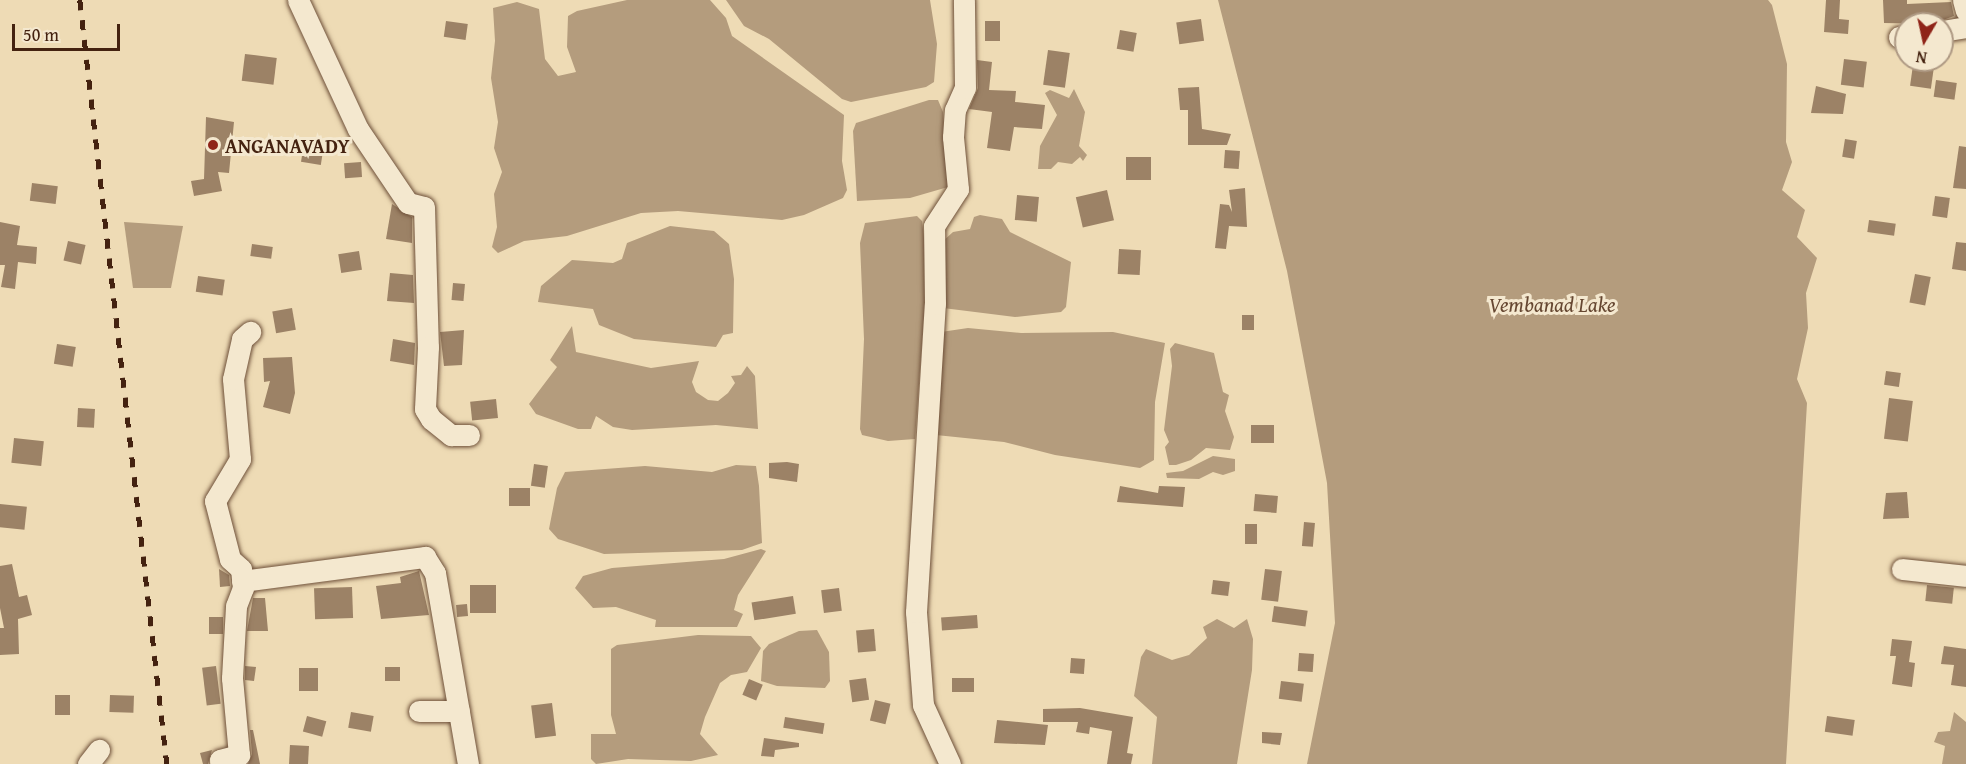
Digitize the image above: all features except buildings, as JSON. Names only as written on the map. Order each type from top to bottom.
[{"type":"street","points":[[298,0],[358,129],[408,203],[424,207],[428,347],[425,409],[430,419],[451,435],[469,435]]},
{"type":"street","points":[[950,764],[922,705],[916,612],[935,304],[934,226],[958,189],[953,137],[955,110],[965,88],[964,0]]},
{"type":"street","points":[[1963,0],[1966,11]]},
{"type":"street","points":[[221,764],[220,760],[239,755],[232,678],[236,606],[242,581],[241,569],[230,559],[215,501],[240,459],[233,379],[242,339],[250,332]]},
{"type":"street","points":[[242,581],[425,557],[435,573],[468,764]]},
{"type":"street","points":[[1902,569],[1966,576]]},
{"type":"street","points":[[419,711],[459,711]]},
{"type":"water","points":[[627,0],[710,0],[726,18],[732,36],[844,115],[842,161],[847,190],[843,198],[804,215],[782,220],[678,211],[641,213],[567,236],[524,241],[498,253],[492,247],[497,227],[494,194],[502,172],[494,148],[498,122],[491,78],[495,41],[493,8],[517,2],[539,9],[545,59],[558,76],[576,72],[567,47],[568,16],[577,11]]},
{"type":"water","points":[[726,0],[930,0],[937,44],[934,82],[926,87],[851,102],[842,99],[769,39],[744,26]]},
{"type":"water","name":"Vembanad Lake","points":[[1218,0],[1768,0],[1772,5],[1787,64],[1786,142],[1792,162],[1782,190],[1805,210],[1797,237],[1817,258],[1806,293],[1808,328],[1797,379],[1807,403],[1786,764],[1307,764],[1335,623],[1327,483],[1287,271]]},
{"type":"water","points":[[1074,89],[1085,112],[1079,146],[1087,155],[1083,161],[1080,157],[1072,164],[1058,162],[1051,169],[1038,169],[1040,146],[1057,115],[1045,93],[1050,90],[1069,98]]},
{"type":"water","points":[[929,100],[938,100],[943,112],[948,187],[910,198],[857,201],[853,131],[856,123]]},
{"type":"water","points":[[980,215],[1002,219],[1010,232],[1071,262],[1066,307],[1061,312],[1015,317],[943,308],[942,242],[953,232],[970,229],[974,217]]},
{"type":"water","points":[[917,216],[922,221],[925,247],[925,302],[915,439],[888,441],[862,435],[860,429],[864,339],[860,243],[865,223]]},
{"type":"water","points":[[124,222],[183,226],[171,288],[133,288]]},
{"type":"water","points":[[670,226],[714,231],[729,244],[734,279],[733,333],[723,335],[716,347],[634,339],[599,325],[593,309],[538,302],[541,286],[572,260],[613,263],[622,259],[627,243]]},
{"type":"water","points":[[572,326],[576,352],[651,368],[699,361],[692,382],[696,392],[708,400],[718,401],[728,393],[735,383],[731,376],[741,375],[747,366],[755,376],[758,429],[716,425],[632,430],[613,427],[596,416],[591,429],[578,429],[536,414],[529,404],[557,367],[550,360]]},
{"type":"water","points":[[968,328],[1021,333],[1113,332],[1165,343],[1155,402],[1154,460],[1140,468],[1055,455],[1004,442],[936,435],[941,332]]},
{"type":"water","points":[[1175,343],[1214,353],[1223,392],[1229,395],[1225,411],[1234,437],[1230,450],[1206,448],[1191,460],[1169,465],[1165,447],[1169,442],[1164,430],[1172,366],[1170,349]]},
{"type":"water","points":[[1213,456],[1235,459],[1235,471],[1223,475],[1213,472],[1199,479],[1167,478],[1166,473],[1183,471]]},
{"type":"water","points":[[736,465],[756,466],[759,486],[762,543],[742,550],[604,554],[558,539],[549,529],[557,488],[565,472],[645,466],[712,472]]},
{"type":"water","points":[[761,549],[766,551],[738,595],[734,610],[743,614],[737,627],[655,627],[656,620],[616,607],[593,608],[575,588],[583,576],[612,568],[724,559]]},
{"type":"water","points":[[1217,619],[1234,628],[1247,619],[1253,639],[1252,670],[1237,764],[1152,764],[1157,717],[1134,696],[1141,657],[1146,649],[1172,660],[1189,655],[1207,638],[1203,627]]},
{"type":"water","points":[[817,630],[829,652],[830,681],[825,688],[777,686],[761,681],[763,651],[769,644],[799,631]]},
{"type":"water","points":[[698,635],[751,636],[761,648],[747,672],[731,675],[720,683],[705,717],[700,734],[718,755],[691,761],[628,759],[596,764],[591,759],[591,734],[616,734],[611,715],[611,649],[617,645]]},
{"type":"water","points":[[1954,712],[1966,722],[1966,764],[1942,764],[1945,746],[1934,742],[1938,732],[1950,731]]},
{"type":"railway","points":[[80,0],[167,764]]},
{"type":"place","name":"ANGANAVADY","points":[[213,145]]}]
